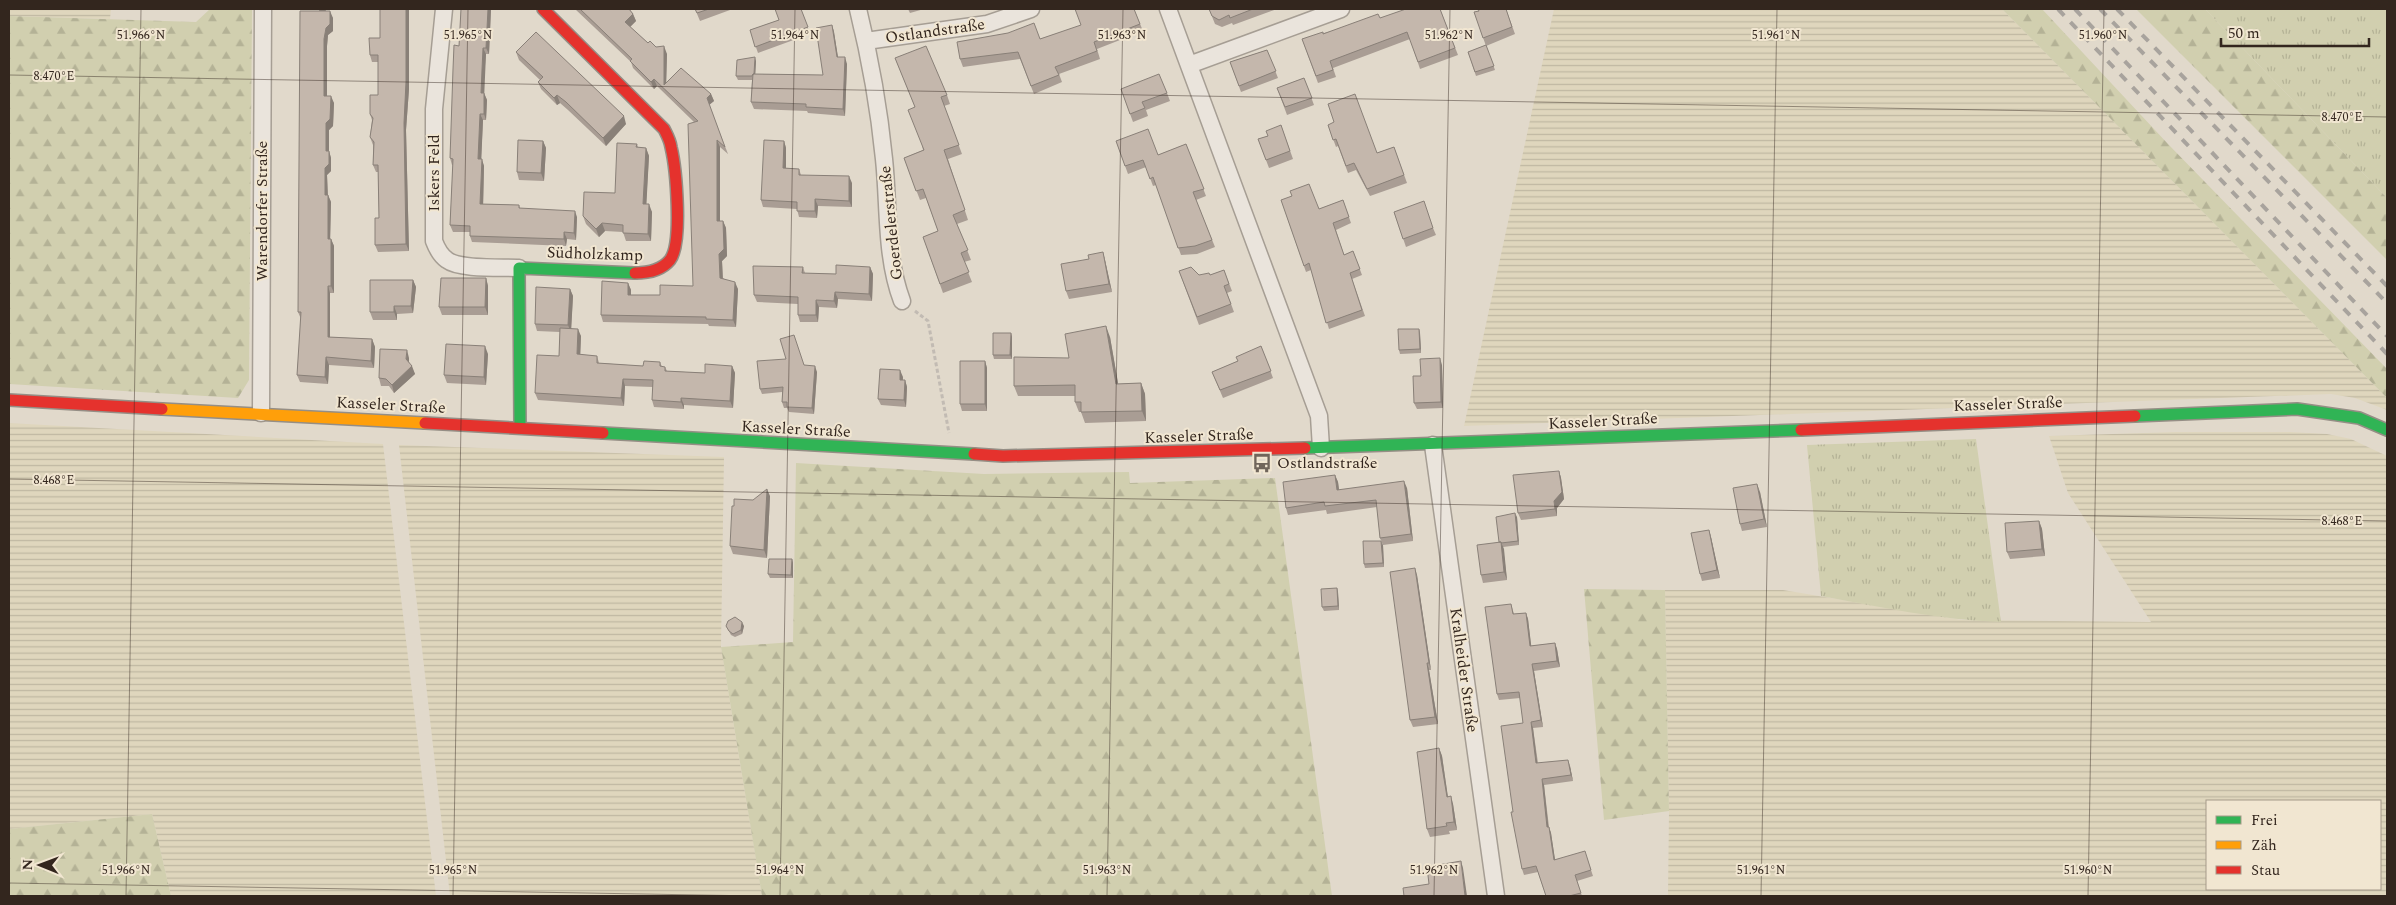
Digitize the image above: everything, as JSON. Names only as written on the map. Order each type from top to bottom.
[{"type":"street","name":"Warendorfer Straße","points":[[261,413],[263,9]]},
{"type":"street","name":"Iskers Feld","points":[[444,9],[434,109],[434,241],[438,252],[448,261],[458,265],[519,268]]},
{"type":"street","name":"Südholzkamp","points":[[519,268],[655,272],[670,260],[676,243],[674,159],[664,129],[543,9]]},
{"type":"street","name":"Goerdelerstraße","points":[[858,9],[866,41],[884,158],[892,270],[902,301]]},
{"type":"street","name":"Ostlandstraße","points":[[866,41],[986,24],[1031,9]]},
{"type":"street","points":[[1168,9],[1319,416],[1321,448]]},
{"type":"street","points":[[1189,65],[1341,9]]},
{"type":"street","points":[[519,268],[520,428]]},
{"type":"street","name":"Kasseler Straße","points":[[9,400],[949,454],[1058,456],[1433,445],[2297,409],[2359,418],[2387,430]]},
{"type":"street","name":"Kralheider Straße","points":[[1433,445],[1496,896]]},
{"type":"path","name":"Goerdelerstraße","points":[[902,301],[928,321],[949,435],[949,454]]},
{"type":"shaded area","points":[[9,9],[111,9],[110,19],[9,16]]},
{"type":"shaded area","points":[[1554,9],[2002,9],[2387,398],[2387,410],[2355,398],[2331,394],[1464,426]]},
{"type":"shaded area","points":[[9,423],[383,444],[436,896],[171,896],[152,814],[9,829]]},
{"type":"shaded area","points":[[2176,432],[2290,432],[2327,434],[2351,439],[2387,456],[2387,896],[1668,896],[1669,811],[1665,590],[1783,590],[1962,620],[2151,622],[2068,493],[2049,436]]},
{"type":"shaded area","points":[[399,445],[724,457],[721,647],[762,896],[450,896]]},
{"type":"green space","points":[[210,9],[252,9],[249,380],[238,398],[9,384],[9,16],[196,22]]},
{"type":"green space","points":[[2002,9],[2042,9],[2168,144],[2387,369],[2387,398]]},
{"type":"green space","points":[[2136,9],[2205,9],[2387,198],[2387,260]]},
{"type":"green space","points":[[2205,9],[2387,9],[2387,198]]},
{"type":"green space","points":[[1976,439],[2001,622],[1933,616],[1821,596],[1807,445]]},
{"type":"green space","points":[[796,463],[984,474],[1129,472],[1130,483],[1275,478],[1332,896],[762,896],[721,647],[793,642]]},
{"type":"green space","points":[[1584,589],[1665,590],[1669,811],[1604,820]]},
{"type":"green space","points":[[152,814],[171,896],[9,896],[9,829]]},
{"type":"building","points":[[380,9],[406,9],[404,123],[406,244],[375,245],[375,218],[379,218],[378,165],[373,165],[374,142],[370,137],[373,118],[370,114],[370,95],[378,95],[378,55],[370,55],[369,38],[380,38]]},
{"type":"building","points":[[461,9],[488,9],[486,48],[483,48],[481,93],[484,93],[484,114],[480,114],[478,159],[482,159],[480,204],[519,205],[519,208],[575,211],[574,233],[564,232],[564,239],[470,236],[470,226],[450,225],[453,159],[450,158],[454,45],[459,46]]},
{"type":"building","points":[[580,9],[629,9],[633,14],[625,22],[648,43],[650,41],[656,47],[664,46],[664,85],[681,68],[711,94],[707,98],[725,147],[717,140],[717,221],[723,221],[724,249],[719,254],[720,278],[735,282],[733,320],[706,319],[706,317],[601,315],[602,281],[628,283],[628,295],[660,295],[660,285],[693,286],[688,124],[698,121],[654,79],[651,82],[630,61],[632,59]]},
{"type":"building","points":[[695,9],[709,9],[697,13]]},
{"type":"building","points":[[775,9],[801,9],[808,27],[755,47],[750,30],[779,20]]},
{"type":"building","points":[[1075,9],[1134,9],[1140,24],[1094,42],[1097,51],[1055,67],[1059,75],[1031,86],[1018,52],[960,59],[957,42],[1008,33],[1034,23],[1040,39],[1081,25]]},
{"type":"building","points":[[1209,9],[1253,9],[1230,18],[1229,15],[1219,20],[1212,16]]},
{"type":"building","points":[[1406,9],[1440,9],[1455,48],[1418,62],[1407,32],[1330,61],[1333,70],[1316,76],[1302,39],[1323,32],[1323,34],[1378,14],[1380,18]]},
{"type":"building","points":[[1478,9],[1506,9],[1512,27],[1483,38],[1474,12],[1479,11]]},
{"type":"building","points":[[300,11],[330,11],[330,24],[326,28],[324,39],[324,96],[331,96],[330,119],[326,123],[326,151],[329,151],[329,164],[325,168],[325,195],[328,195],[328,239],[331,239],[331,286],[328,286],[328,337],[372,339],[371,361],[326,357],[325,377],[297,375],[301,312],[298,312]]},
{"type":"building","points":[[832,25],[837,57],[845,57],[843,109],[806,107],[806,104],[751,102],[753,74],[823,75],[816,28]]},
{"type":"building","points":[[536,32],[624,116],[603,138],[566,102],[557,95],[554,98],[538,82],[543,77],[516,52]]},
{"type":"building","points":[[1486,45],[1494,66],[1475,72],[1468,52]]},
{"type":"building","points":[[926,46],[947,95],[941,97],[959,145],[944,150],[965,210],[953,215],[968,250],[961,253],[969,272],[940,284],[923,237],[938,231],[923,189],[916,191],[904,158],[924,150],[908,110],[915,107],[895,58]]},
{"type":"building","points":[[1267,50],[1276,71],[1239,86],[1230,62]]},
{"type":"building","points":[[755,57],[754,74],[752,76],[736,76],[737,60]]},
{"type":"building","points":[[1159,74],[1167,93],[1142,102],[1145,108],[1130,114],[1121,89]]},
{"type":"building","points":[[1304,78],[1312,98],[1285,107],[1277,88]]},
{"type":"building","points":[[1355,94],[1377,153],[1394,147],[1404,175],[1367,189],[1354,163],[1346,166],[1336,139],[1333,140],[1328,125],[1334,122],[1328,104]]},
{"type":"building","points":[[1281,125],[1290,151],[1266,160],[1258,139],[1268,136],[1266,131]]},
{"type":"building","points":[[1148,129],[1158,155],[1186,144],[1204,189],[1193,192],[1212,240],[1195,246],[1178,248],[1153,177],[1150,179],[1143,160],[1125,166],[1116,141]]},
{"type":"building","points":[[518,140],[543,141],[541,173],[517,172]]},
{"type":"building","points":[[764,140],[784,141],[783,168],[799,169],[799,175],[849,176],[849,201],[815,199],[815,211],[797,211],[797,202],[761,200]]},
{"type":"building","points":[[617,143],[637,144],[636,147],[646,148],[643,204],[649,204],[648,234],[623,233],[623,225],[602,223],[596,229],[583,216],[584,192],[615,193]]},
{"type":"building","points":[[1309,184],[1319,209],[1343,200],[1349,217],[1333,223],[1344,255],[1353,251],[1360,269],[1350,273],[1362,310],[1326,323],[1309,263],[1304,266],[1281,200],[1292,196],[1290,191]]},
{"type":"building","points":[[1424,201],[1433,228],[1403,239],[1394,212]]},
{"type":"building","points":[[1103,252],[1109,284],[1066,291],[1061,264],[1089,259],[1088,255]]},
{"type":"building","points":[[836,265],[870,267],[869,294],[835,292],[834,301],[816,300],[816,315],[798,315],[798,297],[754,295],[753,266],[803,267],[802,273],[836,274]]},
{"type":"building","points":[[1191,267],[1199,275],[1209,273],[1210,275],[1224,270],[1229,284],[1224,286],[1231,304],[1197,317],[1179,271]]},
{"type":"building","points":[[441,278],[486,278],[485,307],[439,307]]},
{"type":"building","points":[[370,280],[413,280],[411,306],[394,306],[394,312],[370,312]]},
{"type":"building","points":[[536,287],[570,289],[568,325],[535,324]]},
{"type":"building","points":[[1106,326],[1116,384],[1141,383],[1142,411],[1081,412],[1081,402],[1075,402],[1075,385],[1014,386],[1014,357],[1069,358],[1065,334]]},
{"type":"building","points":[[560,328],[578,329],[577,354],[597,356],[597,363],[643,366],[644,361],[660,362],[660,366],[665,367],[665,371],[705,373],[705,364],[732,366],[730,401],[681,398],[681,402],[652,400],[653,380],[623,379],[621,398],[535,393],[537,355],[559,356]]},
{"type":"building","points":[[1398,329],[1419,329],[1420,349],[1399,350]]},
{"type":"building","points":[[993,333],[1011,333],[1010,355],[993,355]]},
{"type":"building","points":[[794,335],[804,365],[815,366],[812,408],[787,407],[787,402],[782,402],[783,387],[760,389],[757,361],[786,359],[780,339]]},
{"type":"building","points":[[446,344],[485,346],[484,377],[444,375]]},
{"type":"building","points":[[1261,346],[1271,371],[1220,390],[1212,372],[1238,361],[1236,357]]},
{"type":"building","points":[[380,349],[407,350],[406,359],[412,366],[392,385],[386,379],[379,378]]},
{"type":"building","points":[[1440,358],[1441,402],[1414,403],[1413,376],[1421,376],[1420,359]]},
{"type":"building","points":[[960,361],[985,361],[985,404],[960,404]]},
{"type":"building","points":[[880,369],[900,370],[900,380],[905,380],[904,400],[878,399]]},
{"type":"building","points":[[1559,471],[1562,492],[1554,501],[1555,509],[1518,513],[1513,475]]},
{"type":"building","points":[[1335,475],[1337,490],[1404,481],[1411,534],[1380,538],[1376,500],[1325,506],[1324,502],[1286,508],[1283,482]]},
{"type":"building","points":[[1757,484],[1764,519],[1740,524],[1733,488]]},
{"type":"building","points":[[767,489],[764,550],[730,546],[734,499],[753,500]]},
{"type":"building","points":[[1515,513],[1518,541],[1499,542],[1496,517]]},
{"type":"building","points":[[2039,521],[2042,549],[2007,552],[2005,523]]},
{"type":"building","points":[[1709,530],[1717,570],[1700,574],[1691,533]]},
{"type":"building","points":[[1363,541],[1381,541],[1383,563],[1364,564]]},
{"type":"building","points":[[1501,542],[1504,572],[1481,575],[1477,545]]},
{"type":"building","points":[[769,559],[792,559],[791,575],[768,574]]},
{"type":"building","points":[[1415,568],[1435,717],[1410,720],[1390,572]]},
{"type":"building","points":[[1337,588],[1338,606],[1322,607],[1321,589]]},
{"type":"building","points":[[1511,604],[1513,614],[1526,613],[1530,646],[1555,643],[1557,661],[1532,664],[1541,720],[1531,722],[1536,763],[1568,760],[1571,775],[1542,779],[1547,827],[1549,827],[1554,860],[1585,851],[1591,870],[1575,875],[1581,893],[1569,896],[1546,896],[1536,866],[1522,869],[1511,812],[1513,812],[1501,726],[1523,723],[1519,692],[1497,694],[1485,607]]},
{"type":"building","points":[[735,617],[742,622],[741,630],[733,634],[726,626],[728,621]]},
{"type":"building","points":[[1439,748],[1447,797],[1451,796],[1454,822],[1446,823],[1447,826],[1427,829],[1417,752]]},
{"type":"building","points":[[1461,861],[1465,896],[1404,896],[1403,888],[1429,884],[1427,867]]},
{"type":"railway","points":[[2058,9],[2387,354]]},
{"type":"railway","points":[[2075,9],[2387,336]]},
{"type":"railway","points":[[2100,9],[2387,303]]},
{"type":"railway","points":[[2117,9],[2387,286]]},
{"type":"traffic: fast","points":[[520,428],[519,268],[635,273]]},
{"type":"traffic: fast","points":[[2135,416],[2297,409],[2359,418],[2387,430]]},
{"type":"traffic: fast","points":[[1305,448],[1801,430]]},
{"type":"traffic: fast","points":[[603,433],[974,454]]},
{"type":"traffic: slow","points":[[162,409],[425,423]]},
{"type":"traffic: jam","points":[[543,9],[664,129],[671,144],[677,205],[674,251],[670,260],[663,267],[649,272],[635,273]]},
{"type":"traffic: jam","points":[[9,400],[162,409]]},
{"type":"traffic: jam","points":[[1801,430],[2135,416]]},
{"type":"traffic: jam","points":[[425,423],[603,433]]},
{"type":"traffic: jam","points":[[974,454],[1003,456],[1305,448]]},
{"type":"place","name":"Ostlandstraße","points":[[1262,463]]}]
